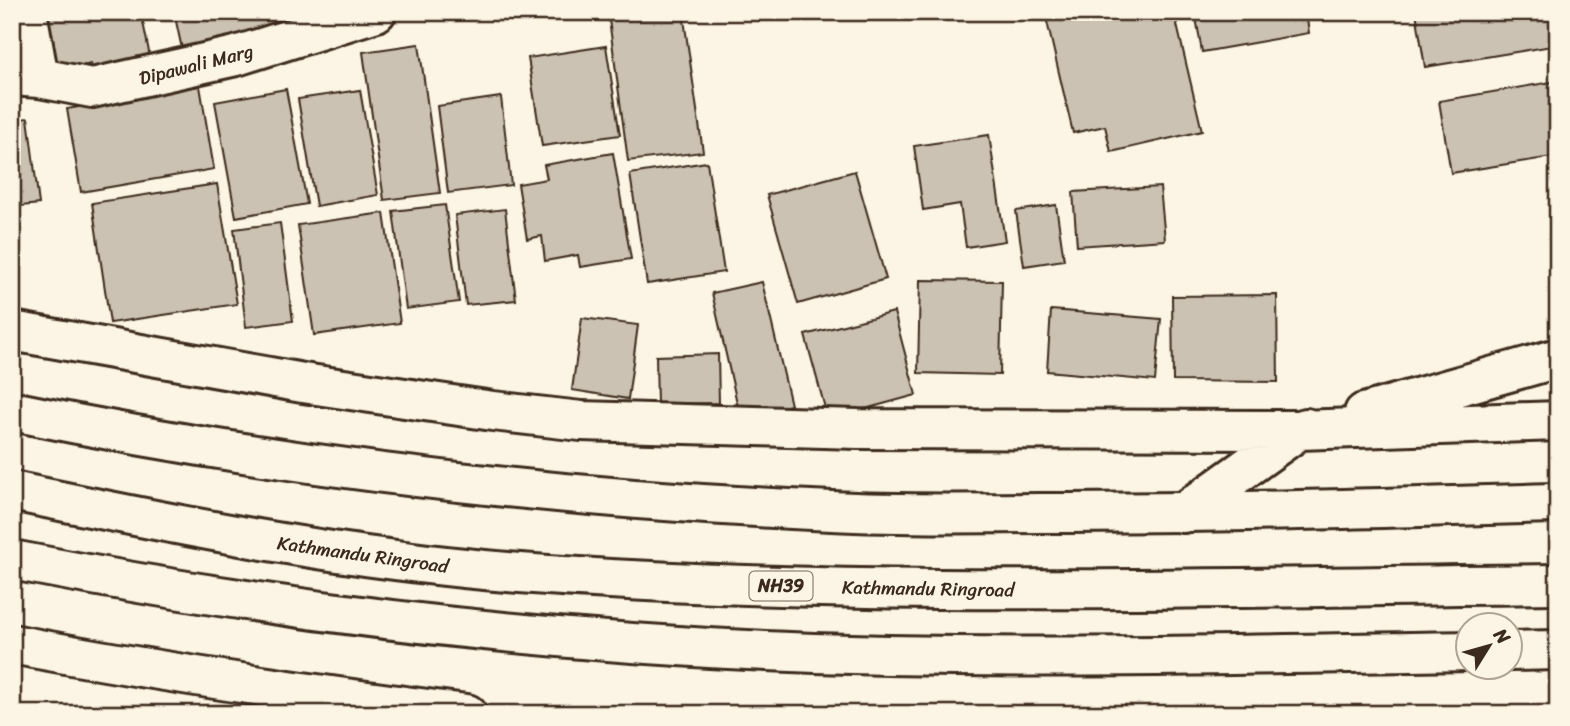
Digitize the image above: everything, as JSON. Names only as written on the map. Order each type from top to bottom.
[{"type":"main road","points":[[26,77],[27,12]]},
{"type":"main road","name":"Dipawali Marg","points":[[26,77],[92,88],[236,56],[376,12]]},
{"type":"main road","points":[[12,331],[303,383],[493,411],[582,421],[859,429],[1299,430],[1558,421]]},
{"type":"main road","points":[[1183,513],[1299,430],[1558,358]]},
{"type":"main road","points":[[12,411],[135,435],[294,460],[449,480],[683,502],[904,513],[1183,513],[1558,503]]},
{"type":"main road","name":"Kathmandu Ringroad","points":[[12,491],[315,549],[434,565],[544,575],[779,586],[940,589],[1558,584]]},
{"type":"main road","points":[[12,560],[131,583],[275,606],[392,621],[645,644],[885,655],[999,657],[1454,651]]},
{"type":"main road","points":[[12,644],[261,686],[467,714]]},
{"type":"main road","points":[[1524,650],[1558,650]]},
{"type":"building","points":[[37,12],[141,12],[152,67],[93,79],[91,64],[50,73]]},
{"type":"building","points":[[174,12],[338,12],[182,49]]},
{"type":"building","points":[[608,12],[683,12],[703,152],[628,161]]},
{"type":"building","points":[[1174,12],[1202,131],[1111,152],[1105,126],[1073,133],[1045,13]]},
{"type":"building","points":[[1195,12],[1306,12],[1309,33],[1202,52]]},
{"type":"building","points":[[1416,12],[1558,12],[1558,45],[1425,67]]},
{"type":"building","points":[[419,44],[440,193],[384,200],[363,52]]},
{"type":"building","points":[[606,46],[620,135],[542,146],[528,58]]},
{"type":"building","points":[[1558,81],[1558,156],[1451,173],[1439,101]]},
{"type":"building","points":[[200,86],[214,169],[81,192],[67,109]]},
{"type":"building","points":[[286,89],[307,204],[236,217],[215,102]]},
{"type":"building","points":[[360,90],[378,195],[316,206],[298,99]]},
{"type":"building","points":[[501,97],[511,185],[448,193],[437,106]]},
{"type":"building","points":[[28,118],[39,204],[12,207],[12,120]]},
{"type":"building","points":[[989,135],[1005,241],[966,247],[960,204],[923,210],[914,146]]},
{"type":"building","points":[[613,153],[631,259],[580,267],[578,255],[545,261],[542,236],[527,239],[518,184],[547,179],[544,165]]},
{"type":"building","points":[[707,162],[724,272],[647,284],[630,174]]},
{"type":"building","points":[[855,171],[886,279],[798,304],[767,195]]},
{"type":"building","points":[[217,184],[237,304],[110,323],[92,203]]},
{"type":"building","points":[[1160,187],[1165,240],[1077,246],[1073,192]]},
{"type":"building","points":[[445,205],[459,302],[406,309],[393,211]]},
{"type":"building","points":[[1056,205],[1064,260],[1024,266],[1016,211]]},
{"type":"building","points":[[505,209],[516,300],[466,305],[455,215]]},
{"type":"building","points":[[384,213],[400,323],[314,335],[298,225]]},
{"type":"building","points":[[280,223],[293,321],[246,327],[234,229]]},
{"type":"building","points":[[920,280],[1002,281],[1000,375],[918,373]]},
{"type":"building","points":[[762,282],[791,405],[740,416],[712,293]]},
{"type":"building","points":[[1277,295],[1278,382],[1173,381],[1172,296]]},
{"type":"building","points":[[1051,310],[1161,319],[1155,381],[1047,371]]},
{"type":"building","points":[[894,312],[916,395],[828,419],[805,335]]},
{"type":"building","points":[[582,318],[638,325],[628,399],[572,390]]},
{"type":"building","points":[[718,354],[719,403],[657,404],[656,356]]}]
